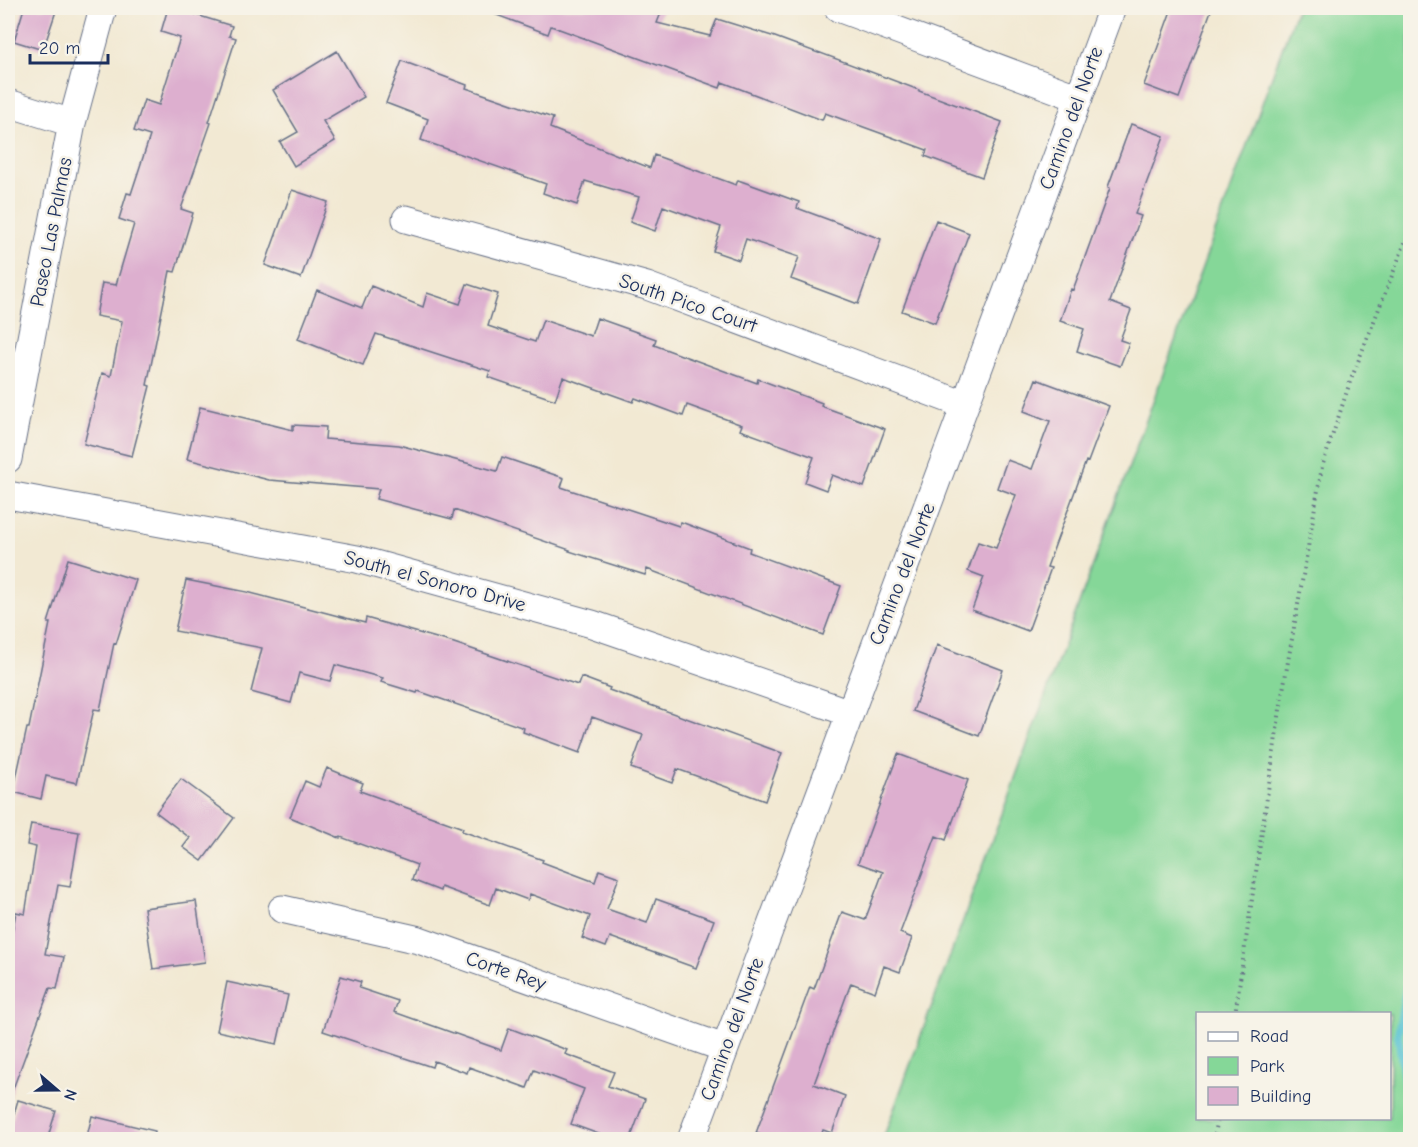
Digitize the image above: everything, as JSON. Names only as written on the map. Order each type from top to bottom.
[{"type":"street","name":"Paseo Las Palmas","points":[[8,459],[72,123],[103,8]]},
{"type":"street","points":[[838,8],[1079,99]]},
{"type":"street","name":"Camino del Norte","points":[[691,1140],[1112,8]]},
{"type":"street","points":[[8,103],[72,123]]},
{"type":"street","name":"South Pico Court","points":[[406,219],[647,286],[965,405]]},
{"type":"street","name":"South el Sonoro Drive","points":[[8,495],[357,559],[592,624],[850,713]]},
{"type":"street","name":"Corte Rey","points":[[282,909],[419,940],[724,1048]]},
{"type":"path","points":[[1235,1012],[1282,696],[1322,467],[1350,382],[1410,230]]},
{"type":"path","points":[[1214,1140],[1218,1120]]},
{"type":"green space","points":[[1297,8],[1410,8],[1410,1139],[883,1139]]},
{"type":"building","points":[[24,8],[57,8],[43,50],[14,41]]},
{"type":"building","points":[[168,8],[232,26],[229,36],[236,38],[209,122],[211,123],[181,209],[193,213],[175,272],[170,271],[147,385],[150,386],[132,456],[84,444],[102,373],[111,376],[122,321],[96,316],[102,283],[116,285],[134,224],[119,219],[127,193],[131,194],[150,136],[134,131],[144,100],[159,105],[180,38],[161,32]]},
{"type":"building","points":[[483,8],[663,8],[657,23],[710,36],[717,19],[818,52],[1002,122],[982,177],[925,156],[927,150],[825,113],[822,120],[722,82],[720,88],[551,26],[548,34],[483,10]]},
{"type":"building","points":[[1172,8],[1212,8],[1179,98],[1144,85]]},
{"type":"building","points":[[337,51],[364,97],[323,121],[335,141],[294,166],[280,142],[298,132],[273,90]]},
{"type":"building","points":[[402,61],[467,85],[466,88],[553,118],[550,128],[650,168],[654,155],[736,185],[738,180],[799,202],[797,208],[881,239],[858,304],[791,279],[799,257],[746,239],[739,260],[713,251],[721,227],[663,206],[655,231],[630,222],[639,197],[585,181],[577,205],[543,193],[546,184],[421,140],[428,119],[386,103]]},
{"type":"building","points":[[1131,124],[1164,136],[1135,214],[1141,216],[1110,302],[1131,310],[1120,340],[1129,343],[1120,366],[1077,351],[1084,329],[1060,321],[1110,188],[1108,187]]},
{"type":"building","points":[[292,190],[328,202],[301,278],[265,265]]},
{"type":"building","points":[[936,220],[969,233],[935,323],[902,311]]},
{"type":"building","points":[[467,284],[498,294],[488,326],[535,342],[543,320],[591,336],[597,318],[656,339],[654,345],[757,383],[758,379],[822,403],[821,406],[885,429],[864,487],[832,475],[826,490],[805,482],[814,457],[740,430],[742,425],[687,405],[683,416],[635,398],[633,402],[563,377],[555,400],[488,377],[490,371],[376,334],[363,365],[298,339],[317,290],[362,308],[371,286],[423,307],[427,293],[460,304]]},
{"type":"building","points":[[1036,379],[1109,406],[1047,567],[1051,568],[1028,631],[972,610],[984,577],[968,571],[978,542],[996,548],[1016,495],[997,488],[1007,460],[1032,469],[1050,421],[1024,411]]},
{"type":"building","points":[[200,407],[293,430],[293,425],[326,427],[325,439],[399,445],[497,471],[502,457],[564,478],[561,487],[679,526],[681,522],[750,548],[749,552],[841,586],[823,635],[647,569],[645,575],[454,510],[452,519],[376,499],[379,489],[269,480],[187,459]]},
{"type":"building","points":[[68,559],[136,580],[116,644],[114,643],[100,710],[94,709],[77,783],[46,776],[41,799],[13,792],[27,728],[29,728],[50,623],[48,623]]},
{"type":"building","points":[[186,580],[247,592],[365,623],[366,618],[454,643],[578,685],[581,677],[610,688],[609,690],[782,753],[765,801],[677,769],[672,783],[631,768],[643,735],[592,717],[580,753],[523,732],[524,728],[418,691],[417,693],[381,682],[383,678],[335,665],[330,681],[299,673],[291,703],[251,692],[262,648],[175,631]]},
{"type":"building","points":[[937,645],[1003,670],[979,736],[913,711]]},
{"type":"building","points":[[898,754],[968,780],[946,840],[936,836],[900,933],[912,938],[900,972],[884,966],[875,992],[851,983],[814,1084],[845,1096],[832,1133],[823,1130],[820,1140],[774,1140],[756,1133],[810,987],[814,989],[842,912],[865,920],[883,872],[858,863]]},
{"type":"building","points":[[327,768],[363,783],[360,791],[463,828],[462,831],[543,860],[542,862],[595,882],[599,870],[619,877],[607,909],[647,923],[656,899],[714,920],[696,968],[610,937],[606,947],[582,938],[590,916],[530,894],[528,900],[496,888],[490,905],[441,887],[440,891],[412,880],[417,865],[340,838],[290,817],[305,781],[319,787]]},
{"type":"building","points":[[181,779],[234,818],[202,861],[183,847],[190,838],[156,812]]},
{"type":"building","points":[[31,824],[79,832],[70,887],[58,885],[45,954],[64,957],[57,989],[50,988],[10,1097],[8,1096],[8,955],[16,912],[25,914],[36,847],[27,845]]},
{"type":"building","points":[[196,901],[205,962],[153,969],[144,908]]},
{"type":"building","points":[[341,976],[361,982],[359,988],[398,1001],[394,1012],[501,1050],[509,1028],[567,1050],[565,1054],[614,1072],[608,1086],[645,1099],[630,1140],[615,1140],[571,1124],[584,1089],[534,1070],[527,1088],[469,1067],[467,1073],[434,1061],[432,1067],[323,1031]]},
{"type":"building","points":[[227,982],[288,995],[277,1044],[217,1031]]},
{"type":"building","points":[[18,1100],[56,1111],[47,1140],[8,1140]]},
{"type":"building","points":[[92,1116],[155,1131],[154,1140],[86,1140]]},
{"type":"waterway","points":[[1410,969],[1398,1034],[1410,1120]]}]
